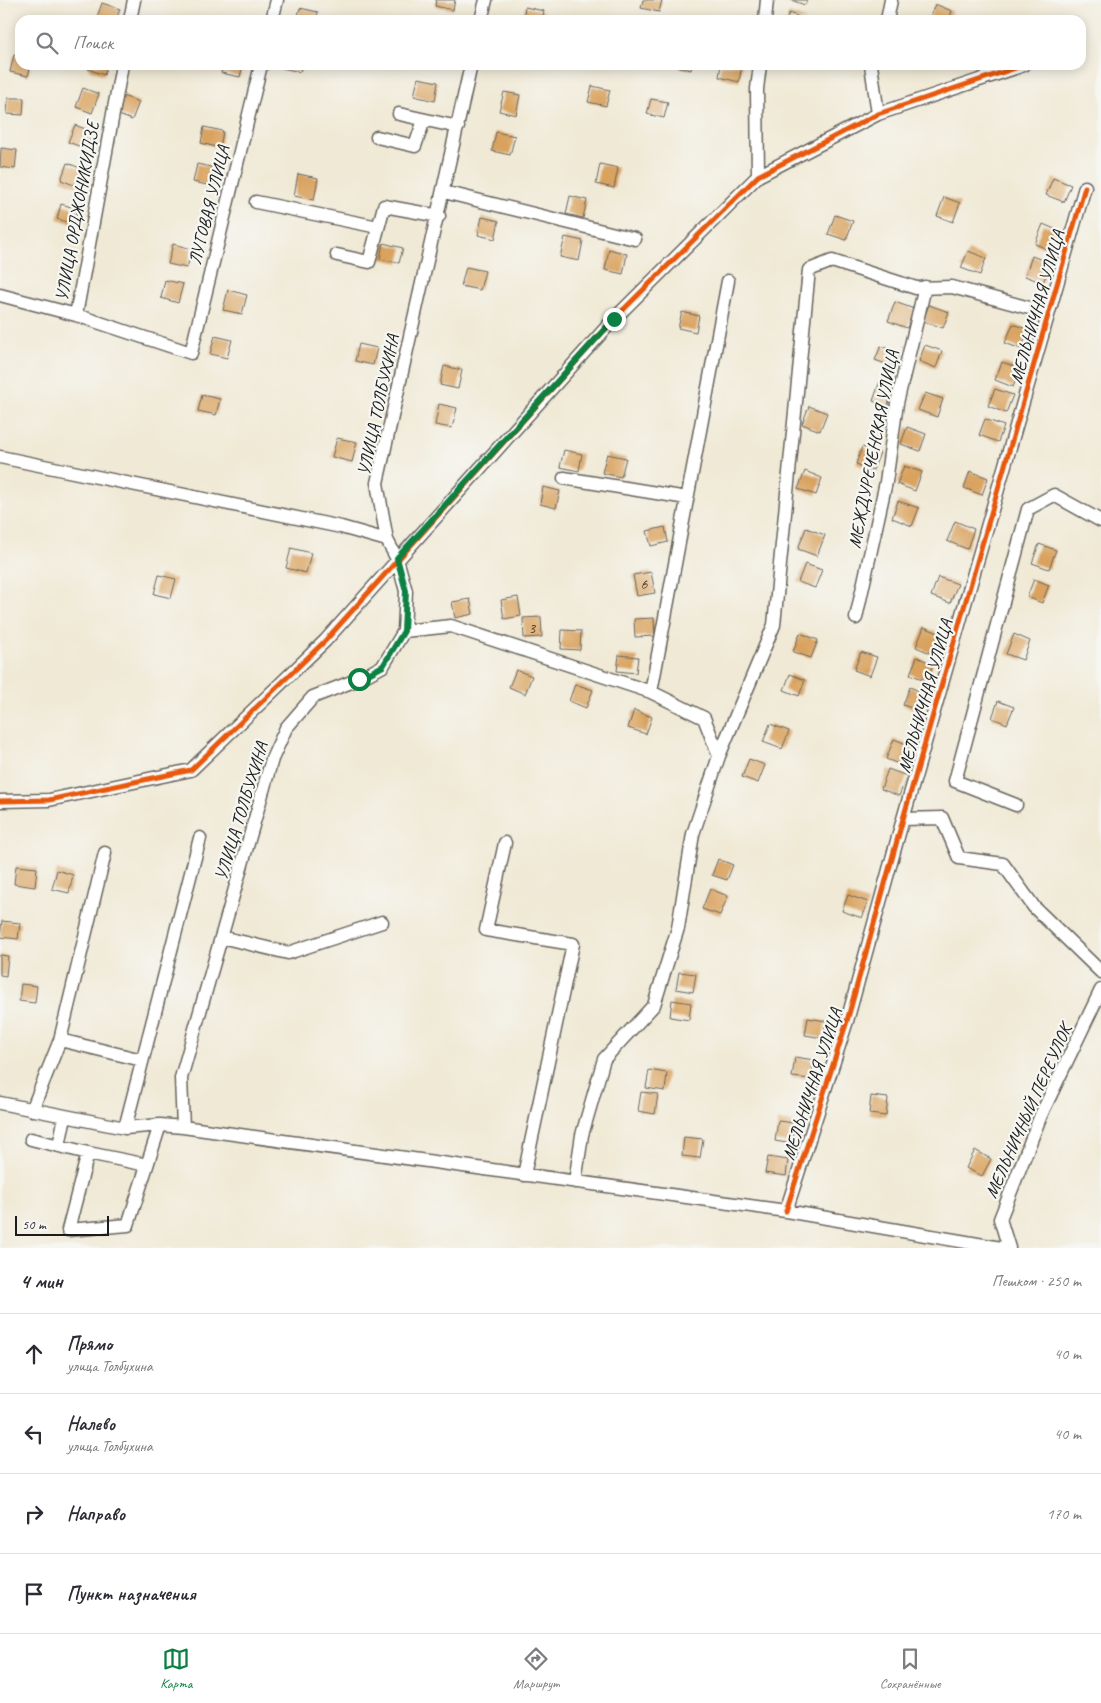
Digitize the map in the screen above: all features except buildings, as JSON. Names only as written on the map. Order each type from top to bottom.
[{"type":"street","points":[[131,15],[134,0]]},
{"type":"street","points":[[273,15],[277,0]]},
{"type":"street","points":[[482,15],[486,0]]},
{"type":"street","points":[[766,15],[767,0]]},
{"type":"street","points":[[888,15],[891,0]]},
{"type":"street","name":"УЛИЦА ОРДЖОНИКИДЗЕ","points":[[0,295],[76,315],[121,70]]},
{"type":"street","name":"ЛУГОВАЯ УЛИЦА","points":[[76,315],[191,353],[261,70]]},
{"type":"street","name":"УЛИЦА ТОЛБУХИНА","points":[[183,1128],[181,1078],[272,759],[286,728],[313,696],[359,679],[383,666],[404,631],[406,591],[397,558],[387,540],[377,483],[439,216],[470,70]]},
{"type":"street","points":[[758,176],[757,89],[759,70]]},
{"type":"street","points":[[873,70],[878,114]]},
{"type":"street","points":[[0,801],[49,800],[191,770],[325,641],[397,558],[614,319],[758,176],[878,114],[1009,70]]},
{"type":"street","points":[[399,114],[458,127]]},
{"type":"street","points":[[377,137],[415,146],[424,120]]},
{"type":"street","name":"МЕЛЬНИЧНАЯ УЛИЦА","points":[[786,1211],[847,1021],[903,819],[1085,187]]},
{"type":"street","points":[[444,192],[634,239]]},
{"type":"street","points":[[256,202],[378,227]]},
{"type":"street","points":[[337,254],[369,262],[384,206],[439,216]]},
{"type":"street","points":[[575,1182],[582,1135],[604,1059],[654,1005],[678,928],[693,834],[719,756],[774,625],[809,270],[832,261],[916,288],[952,287],[1048,313]]},
{"type":"street","points":[[651,692],[728,281]]},
{"type":"street","name":"МЕЖДУРЕЧЕНСКАЯ УЛИЦА","points":[[856,618],[886,482],[897,403],[926,287]]},
{"type":"street","points":[[0,456],[342,527],[387,540]]},
{"type":"street","points":[[564,478],[687,498]]},
{"type":"street","points":[[1016,805],[955,781],[1028,509],[1054,495],[1101,521]]},
{"type":"street","points":[[404,631],[451,626],[651,692],[704,718],[719,756]]},
{"type":"street","points":[[903,819],[942,818],[959,858],[1002,864],[1034,907],[1101,972]]},
{"type":"street","points":[[125,1128],[200,838]]},
{"type":"street","points":[[505,843],[486,930],[573,944],[524,1174]]},
{"type":"street","points":[[32,1110],[60,1040],[105,853]]},
{"type":"street","points":[[222,937],[288,953],[382,922]]},
{"type":"street","name":"МЕЛЬНИЧНЫЙ ПЕРЕУЛОК","points":[[1009,1248],[1000,1219],[1041,1116],[1101,990]]},
{"type":"street","points":[[60,1040],[142,1060]]},
{"type":"street","points":[[0,1103],[125,1128],[160,1125],[524,1174],[786,1211],[1002,1248]]},
{"type":"street","points":[[59,1146],[65,1116]]},
{"type":"street","points":[[88,1153],[68,1230],[128,1225],[160,1125]]},
{"type":"street","points":[[31,1139],[147,1165]]},
{"type":"cycle path","points":[[0,801],[49,800],[191,770],[325,641],[614,319],[758,176],[878,114],[1009,70]]},
{"type":"cycle path","points":[[786,1211],[847,1021],[903,819],[1085,187]]},
{"type":"route","points":[[359,679],[383,666],[404,631],[406,591],[397,558],[614,319]]}]
